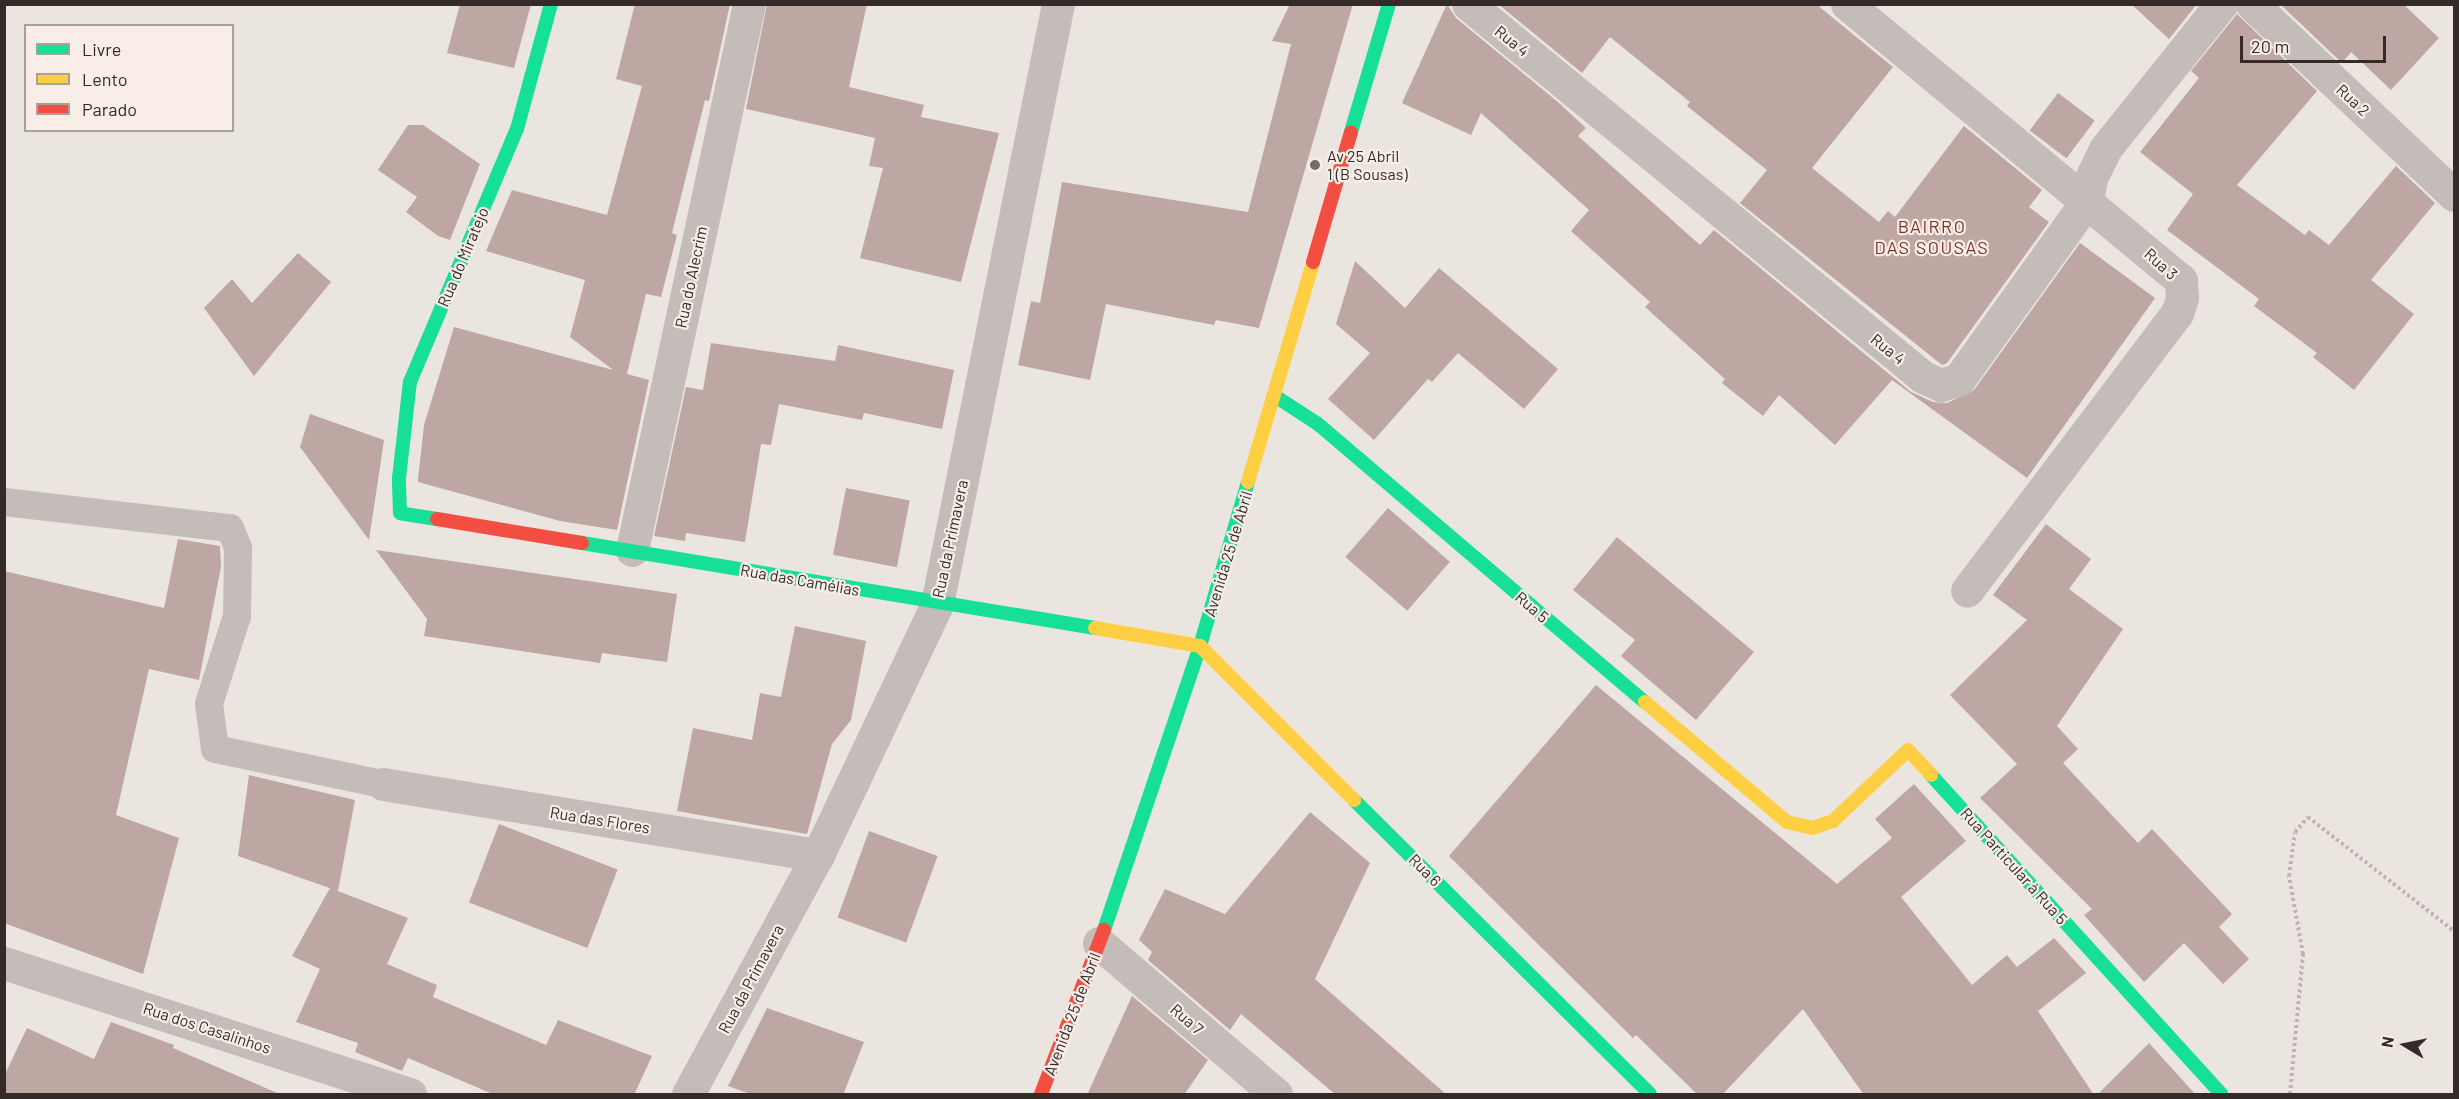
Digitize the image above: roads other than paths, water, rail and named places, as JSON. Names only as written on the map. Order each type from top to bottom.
[{"type":"street","name":"Rua do Miratejo","points":[[400,513],[399,478],[410,382],[517,129],[551,4]]},
{"type":"street","name":"Rua do Alecrim","points":[[632,550],[750,4]]},
{"type":"street","name":"Rua da Primavera","points":[[688,1095],[818,855],[938,604],[1058,4]]},
{"type":"street","name":"Avenida 25 de Abril","points":[[1041,1095],[1099,943],[1200,646],[1389,4]]},
{"type":"street","name":"Rua 4","points":[[1468,4],[1923,377],[1941,385],[1959,379],[2087,201],[2091,178],[2105,148],[2221,4]]},
{"type":"street","name":"Rua 3","points":[[1847,4],[2181,279],[2182,298],[2176,314],[1966,591]]},
{"type":"street","name":"Rua 2","points":[[2252,4],[2454,195]]},
{"type":"street","name":"Rua 5","points":[[1275,396],[1318,424],[1787,822]]},
{"type":"street","name":"Rua das Camélias","points":[[400,513],[1200,646]]},
{"type":"street","name":"Rua 6","points":[[1200,646],[1650,1095]]},
{"type":"street","name":"Rua Particular à Rua 5","points":[[1787,822],[1812,828],[1833,821],[1908,750],[2221,1095]]},
{"type":"street","name":"Rua das Flores","points":[[383,784],[818,855]]},
{"type":"street","name":"Rua 7","points":[[1099,943],[1276,1095]]},
{"type":"street","name":"Rua dos Casalinhos","points":[[4,963],[361,1087],[410,1095]]},
{"type":"lane","points":[[4,502],[230,528],[238,548],[237,615],[209,704],[215,749],[383,784]]},
{"type":"place","name":"Av 25 Abril 1 (B Sousas)","points":[[1315,165]]},
{"type":"district","name":"BAIRRO DAS SOUSAS","points":[[1932,237]]}]
